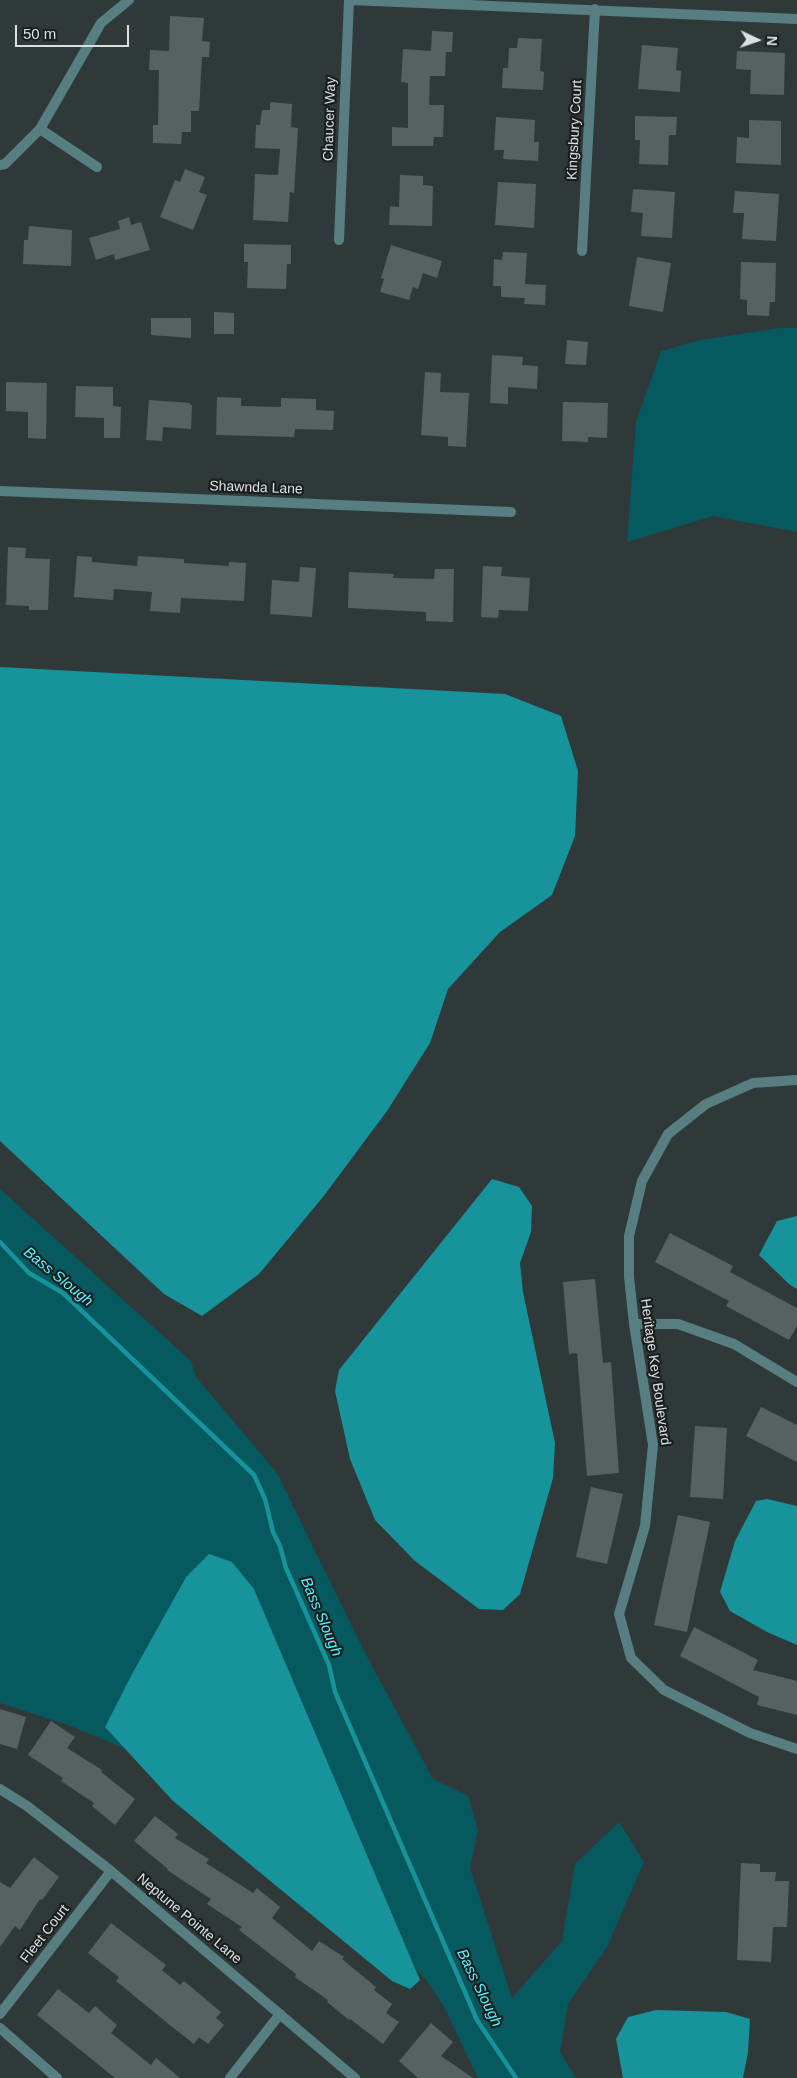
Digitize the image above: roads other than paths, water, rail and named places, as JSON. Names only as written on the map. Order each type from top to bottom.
[{"type":"street","points":[[0,165],[5,164],[40,129],[101,23],[129,0]]},
{"type":"street","points":[[350,0],[797,19]]},
{"type":"street","name":"Chaucer Way","points":[[339,240],[350,0]]},
{"type":"street","name":"Kingsbury Court","points":[[582,251],[595,9]]},
{"type":"street","points":[[40,129],[97,167]]},
{"type":"street","name":"Shawnda Lane","points":[[0,491],[511,512]]},
{"type":"street","name":"Heritage Key Boulevard","points":[[797,1080],[752,1083],[706,1104],[668,1134],[642,1181],[629,1236],[629,1277],[634,1324],[653,1446],[645,1526],[619,1614],[631,1658],[664,1690],[750,1733],[797,1749]]},
{"type":"street","points":[[634,1324],[678,1324],[734,1344],[797,1382]]},
{"type":"street","name":"Neptune Pointe Lane","points":[[0,1789],[27,1806],[111,1871],[355,2078]]},
{"type":"street","name":"Fleet Court","points":[[0,2014],[111,1871]]},
{"type":"street","points":[[230,2078],[280,2014]]},
{"type":"street","points":[[0,2028],[57,2078]]},
{"type":"waterway","name":"Bass Slough","points":[[0,1242],[29,1273],[63,1293],[254,1475],[265,1499],[273,1532],[280,1546],[286,1568],[329,1665],[335,1692],[477,2020],[516,2078]]}]
